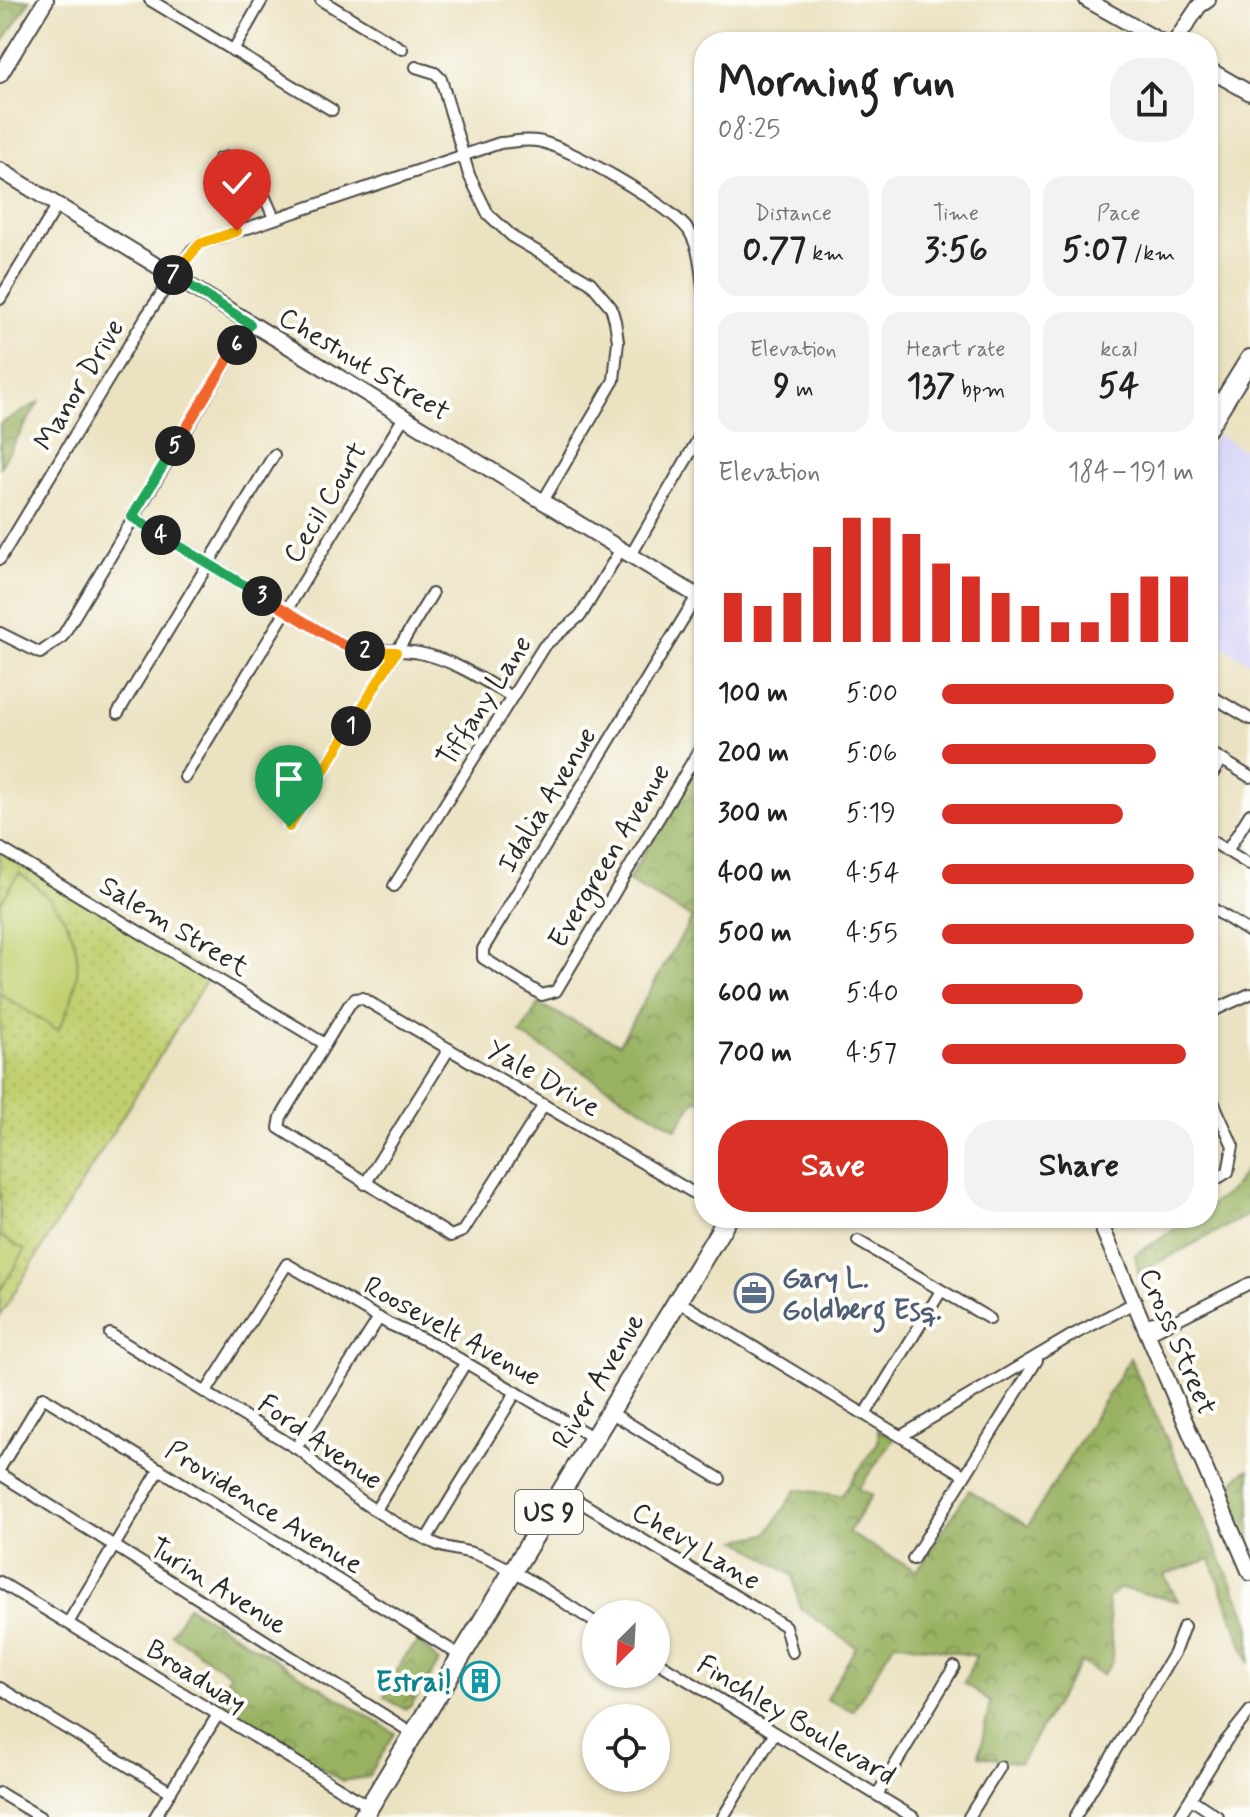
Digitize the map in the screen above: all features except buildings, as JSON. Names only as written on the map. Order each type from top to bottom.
[{"type":"highway","points":[[1218,411],[1250,359]]},
{"type":"highway","name":"River Avenue","points":[[365,1814],[722,1228]]},
{"type":"street","points":[[0,75],[46,0]]},
{"type":"street","points":[[150,0],[332,110]]},
{"type":"street","points":[[233,51],[262,0]]},
{"type":"street","points":[[321,0],[402,49]]},
{"type":"street","points":[[1181,32],[1208,0]]},
{"type":"street","points":[[1094,2],[1145,32]]},
{"type":"street","points":[[1185,25],[1186,32]]},
{"type":"street","points":[[416,67],[435,73],[441,79],[478,197],[499,227],[590,282],[611,307],[618,341],[614,380],[543,501]]},
{"type":"street","points":[[1218,75],[1250,93]]},
{"type":"street","name":"Manor Drive","points":[[0,559],[172,276],[200,244],[500,143],[537,141],[571,154],[667,209],[694,242]]},
{"type":"street","points":[[219,159],[228,157],[253,170],[274,218]]},
{"type":"street","name":"Chestnut Street","points":[[0,170],[694,594]]},
{"type":"street","points":[[0,299],[57,206]]},
{"type":"street","points":[[0,633],[40,653],[51,648],[62,637],[250,324]]},
{"type":"street","name":"Cecil Court","points":[[185,777],[404,417]]},
{"type":"street","name":"Tiffany Lane","points":[[394,886],[544,646],[581,615],[626,552],[694,445]]},
{"type":"street","points":[[118,713],[274,455]]},
{"type":"street","points":[[132,517],[343,645],[419,653],[445,661],[512,697]]},
{"type":"street","points":[[289,827],[432,594]]},
{"type":"street","name":"Idalia Avenue","points":[[553,992],[542,995],[525,986],[483,958],[483,949],[694,609]]},
{"type":"street","points":[[1218,700],[1250,719]]},
{"type":"street","points":[[1218,758],[1250,777]]},
{"type":"street","name":"Evergreen Avenue","points":[[553,992],[694,759]]},
{"type":"street","points":[[1218,765],[1221,760]]},
{"type":"street","points":[[1227,851],[1250,814]]},
{"type":"street","points":[[1218,845],[1250,865]]},
{"type":"street","name":"Salem Street","points":[[0,848],[325,1044]]},
{"type":"street","points":[[1218,912],[1250,932]]},
{"type":"street","points":[[1218,1008],[1250,994]]},
{"type":"street","name":"Yale Drive","points":[[325,1044],[349,1005],[359,998],[694,1193]]},
{"type":"street","points":[[325,1044],[279,1124],[283,1133],[451,1236],[463,1231],[544,1105]]},
{"type":"street","points":[[365,1184],[449,1049]]},
{"type":"street","points":[[1218,1112],[1233,1146],[1228,1172],[1218,1178]]},
{"type":"street","name":"Cross Street","points":[[1102,1228],[1250,1573]]},
{"type":"street","points":[[858,1241],[990,1319]]},
{"type":"street","name":"Roosevelt Avenue","points":[[206,1392],[287,1264],[379,1318],[466,1362],[594,1438]]},
{"type":"street","points":[[1146,1329],[1250,1283]]},
{"type":"street","points":[[866,1413],[941,1291]]},
{"type":"street","points":[[678,1301],[964,1475]]},
{"type":"street","points":[[901,1436],[1134,1303]]},
{"type":"street","points":[[296,1448],[379,1318]]},
{"type":"street","name":"Ford Avenue","points":[[110,1334],[296,1448],[330,1481],[427,1538],[477,1555],[513,1572]]},
{"type":"street","points":[[913,1559],[1038,1357]]},
{"type":"street","points":[[377,1508],[466,1362]]},
{"type":"street","points":[[427,1538],[516,1392]]},
{"type":"street","name":"Providence Avenue","points":[[0,1468],[43,1397],[461,1656]]},
{"type":"street","points":[[610,1412],[720,1479]]},
{"type":"street","points":[[68,1623],[160,1469]]},
{"type":"street","name":"Turin Avenue","points":[[0,1474],[414,1734]]},
{"type":"street","name":"Chevy Lane","points":[[562,1491],[785,1626],[792,1652]]},
{"type":"street","points":[[513,1572],[582,1614]]},
{"type":"street","name":"Broadway","points":[[0,1582],[217,1716],[365,1814]]},
{"type":"street","points":[[1075,1817],[1174,1653],[1184,1626]]},
{"type":"street","points":[[877,1795],[954,1667]]},
{"type":"street","name":"Finchley Boulevard","points":[[670,1670],[913,1817]]},
{"type":"street","points":[[0,1688],[171,1792]]},
{"type":"street","points":[[1179,1817],[1250,1711]]},
{"type":"street","points":[[155,1817],[217,1716]]},
{"type":"street","points":[[1237,1729],[1250,1724]]},
{"type":"street","points":[[723,1817],[774,1734]]},
{"type":"street","points":[[969,1817],[1000,1767]]},
{"type":"street","points":[[0,1793],[40,1817]]},
{"type":"street","points":[[1191,1799],[1218,1817]]},
{"type":"shaded area","points":[[1218,435],[1250,454],[1250,663],[1218,644]]},
{"type":"green space","points":[[0,0],[30,0],[0,46]]},
{"type":"green space","points":[[39,402],[0,467],[0,424]]},
{"type":"green space","points":[[694,766],[694,1102],[676,1129],[520,1034],[539,1004],[619,1044],[692,918],[628,881]]},
{"type":"green space","points":[[0,847],[210,974],[0,1316]]},
{"type":"green space","points":[[19,873],[56,906],[68,924],[75,943],[78,963],[76,984],[58,1030],[0,994],[0,904]]},
{"type":"green space","points":[[1250,1164],[1250,1214],[1150,1267],[1146,1274],[1154,1300],[1140,1281],[1135,1255],[1177,1228],[1218,1228],[1218,1200],[1231,1190]]},
{"type":"green space","points":[[0,1236],[25,1250],[0,1291]]},
{"type":"green space","points":[[1130,1358],[1250,1623],[1250,1664],[1210,1559],[1164,1575],[1178,1601],[1120,1588],[1108,1599],[1113,1662],[1102,1675],[1081,1662],[1020,1763],[979,1756],[990,1702],[964,1683],[976,1656],[895,1642],[853,1711],[826,1699],[856,1647],[800,1608],[793,1576],[738,1540],[767,1534],[797,1489],[841,1496],[878,1442],[878,1430],[895,1438],[858,1489],[872,1495],[848,1533],[917,1571],[969,1490],[1028,1526]]},
{"type":"green space","points":[[1250,1469],[1250,1546],[1234,1514],[1230,1494],[1239,1476]]},
{"type":"green space","points":[[188,1606],[395,1733],[368,1777],[342,1781],[215,1700],[230,1674],[171,1634]]},
{"type":"green space","points":[[419,1641],[439,1662],[411,1706],[404,1709],[384,1697],[403,1659]]},
{"type":"place","name":"Gary L. Goldberg Esq.","points":[[754,1293]]},
{"type":"place","name":"Estrai!","points":[[480,1681]]},
{"type":"route","points":[[237,231],[200,244],[172,276],[250,324],[132,517],[343,645],[359,650],[396,652],[289,827]]}]
